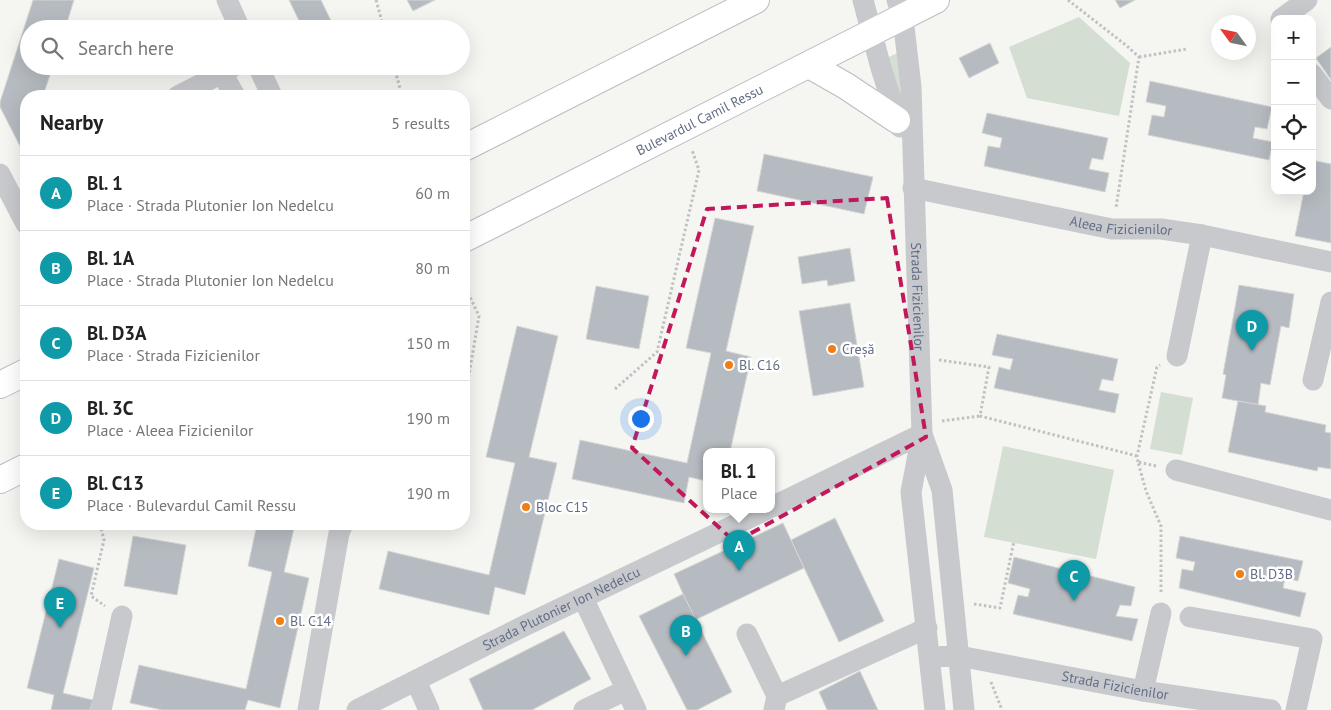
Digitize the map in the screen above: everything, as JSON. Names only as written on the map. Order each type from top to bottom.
[{"type":"main road","points":[[470,145],[756,0]]},
{"type":"main road","name":"Bulevardul Camil Ressu","points":[[470,236],[872,34],[900,9],[936,0]]},
{"type":"main road","points":[[809,64],[897,120]]},
{"type":"main road","points":[[0,385],[20,375]]},
{"type":"main road","points":[[0,480],[20,470]]},
{"type":"street","points":[[226,0],[236,20]]},
{"type":"street","name":"Strada Fizicienilor","points":[[863,0],[897,120],[912,158]]},
{"type":"street","points":[[1286,15],[1307,0]]},
{"type":"street","name":"Strada Fizicienilor","points":[[900,9],[911,87],[922,429],[911,492],[935,710]]},
{"type":"street","points":[[196,90],[220,75]]},
{"type":"street","points":[[229,75],[233,90]]},
{"type":"street","points":[[262,75],[269,90]]},
{"type":"street","points":[[1316,79],[1331,99]]},
{"type":"street","points":[[0,174],[20,212]]},
{"type":"street","name":"Aleea Fizicienilor","points":[[914,188],[1112,229],[1161,229],[1202,235],[1331,262]]},
{"type":"street","points":[[1177,356],[1202,235]]},
{"type":"street","points":[[1313,380],[1331,302]]},
{"type":"street","points":[[775,505],[922,429]]},
{"type":"street","name":"Strada Fizicienilor","points":[[922,429],[942,490],[964,710]]},
{"type":"street","points":[[1176,470],[1331,510]]},
{"type":"street","name":"Strada Plutonier Ion Nedelcu","points":[[357,710],[760,513]]},
{"type":"street","points":[[308,710],[340,530]]},
{"type":"street","points":[[583,598],[636,710]]},
{"type":"street","points":[[1143,691],[1161,613]]},
{"type":"street","points":[[101,710],[122,616]]},
{"type":"street","points":[[1190,617],[1312,639],[1296,710]]},
{"type":"street","points":[[747,634],[775,703],[927,628]]},
{"type":"street","name":"Strada Fizicienilor","points":[[930,657],[959,656],[1143,691],[1194,705],[1270,710]]},
{"type":"street","points":[[416,682],[429,710]]},
{"type":"street","points":[[584,710],[626,690]]},
{"type":"path","points":[[376,0],[382,20]]},
{"type":"path","points":[[1068,0],[1140,57],[1187,49]]},
{"type":"path","points":[[1112,229],[1140,57]]},
{"type":"path","points":[[396,75],[400,90]]},
{"type":"path","points":[[615,389],[657,352],[699,170],[697,160],[681,129]]},
{"type":"path","points":[[470,297],[479,316],[470,369]]},
{"type":"path","points":[[1161,613],[1161,526],[1146,491],[1137,456],[1157,367],[1177,356]]},
{"type":"path","points":[[919,357],[988,366],[980,416]]},
{"type":"path","points":[[922,429],[980,416],[1137,456]]},
{"type":"path","points":[[1138,462],[1176,470]]},
{"type":"path","points":[[102,530],[104,540],[91,596],[122,616]]},
{"type":"path","points":[[1000,608],[1014,541]]},
{"type":"highlighted area","points":[[887,198],[926,437],[735,542],[632,448],[707,209]]},
{"type":"shaded area","points":[[1079,17],[1130,63],[1119,116],[1027,98],[1009,47]]},
{"type":"shaded area","points":[[898,53],[908,131],[886,58]]},
{"type":"shaded area","points":[[1161,392],[1193,398],[1182,455],[1150,449]]},
{"type":"shaded area","points":[[1003,446],[1114,470],[1096,559],[984,537]]},
{"type":"building","points":[[33,0],[74,0],[68,20],[27,20]]},
{"type":"building","points":[[289,0],[321,0],[331,20],[299,20]]},
{"type":"building","points":[[407,0],[435,0],[413,11]]},
{"type":"building","points":[[1115,0],[1135,0],[1120,8]]},
{"type":"building","points":[[20,40],[20,75],[50,75],[45,90],[20,90],[20,146],[0,107]]},
{"type":"building","points":[[990,43],[999,63],[969,78],[959,58]]},
{"type":"building","points":[[1331,47],[1331,80],[1316,58]]},
{"type":"building","points":[[1150,81],[1271,107],[1267,129],[1255,127],[1253,138],[1271,142],[1269,160],[1148,135],[1152,115],[1164,117],[1166,106],[1146,102]]},
{"type":"building","points":[[987,113],[1108,138],[1103,160],[1092,158],[1089,169],[1109,173],[1105,192],[984,166],[988,146],[1000,148],[1002,138],[982,133]]},
{"type":"building","points":[[764,154],[873,177],[864,214],[757,191]]},
{"type":"building","points":[[1316,161],[1331,164],[1331,243],[1295,236],[1303,195],[1316,195]]},
{"type":"building","name":"Bl. C16","points":[[715,218],[754,226],[726,351],[751,357],[731,448],[703,448],[703,480],[689,477],[684,503],[572,479],[580,440],[687,463],[711,353],[686,348]]},
{"type":"building","points":[[850,248],[855,281],[828,286],[827,280],[802,284],[798,257]]},
{"type":"building","points":[[1239,285],[1294,294],[1289,328],[1281,326],[1270,385],[1261,383],[1258,405],[1222,398],[1226,375],[1223,374]]},
{"type":"building","points":[[596,286],[649,296],[639,349],[586,339]]},
{"type":"building","name":"Creșă","points":[[850,303],[864,387],[813,396],[799,311]]},
{"type":"building","name":"Bloc C15","points":[[517,326],[558,336],[529,457],[557,463],[525,595],[495,587],[489,615],[379,589],[388,551],[489,575],[515,463],[486,457]]},
{"type":"building","points":[[997,334],[1118,359],[1113,381],[1102,379],[1099,390],[1119,394],[1115,413],[994,388],[999,367],[1010,370],[1013,359],[992,355]]},
{"type":"building","points":[[1238,401],[1266,406],[1265,412],[1326,425],[1325,432],[1331,433],[1331,469],[1318,467],[1317,471],[1228,452]]},
{"type":"building","points":[[835,518],[884,621],[839,642],[791,540]]},
{"type":"building","points":[[783,523],[804,568],[695,620],[674,574]]},
{"type":"building","name":"Bl. C14","points":[[256,530],[294,530],[284,572],[309,578],[280,708],[248,700],[245,710],[162,710],[130,703],[139,665],[246,689],[272,572],[248,566]]},
{"type":"building","points":[[133,536],[186,545],[177,595],[124,586]]},
{"type":"building","name":"Bl. D3B","points":[[1180,536],[1303,561],[1298,581],[1285,578],[1283,588],[1306,593],[1300,617],[1179,588],[1182,569],[1193,571],[1195,562],[1176,558]]},
{"type":"building","points":[[1014,557],[1135,587],[1131,606],[1120,605],[1116,616],[1138,619],[1132,641],[1013,614],[1018,595],[1028,597],[1030,589],[1008,583]]},
{"type":"building","points":[[59,559],[94,568],[63,693],[93,700],[90,710],[51,710],[54,695],[27,688]]},
{"type":"building","points":[[683,594],[732,692],[697,710],[687,710],[639,616]]},
{"type":"building","points":[[564,631],[591,679],[532,710],[483,710],[469,679]]},
{"type":"building","points":[[860,671],[878,710],[827,710],[819,692]]},
{"type":"place","name":"Creșă","points":[[832,349]]},
{"type":"place","name":"Bl. 3C","points":[[1252,351]]},
{"type":"place","name":"Bl. C16","points":[[729,365]]},
{"type":"place","name":"Bloc C15","points":[[526,507]]},
{"type":"place","name":"Bl. 1","points":[[739,571]]},
{"type":"place","name":"Bl. D3B","points":[[1240,574]]},
{"type":"place","name":"Bl. D3A","points":[[1074,601]]},
{"type":"place","name":"Bl. C14","points":[[280,621]]},
{"type":"place","name":"Bl. C13","points":[[60,628]]},
{"type":"place","name":"Bl. 1A","points":[[686,656]]}]
